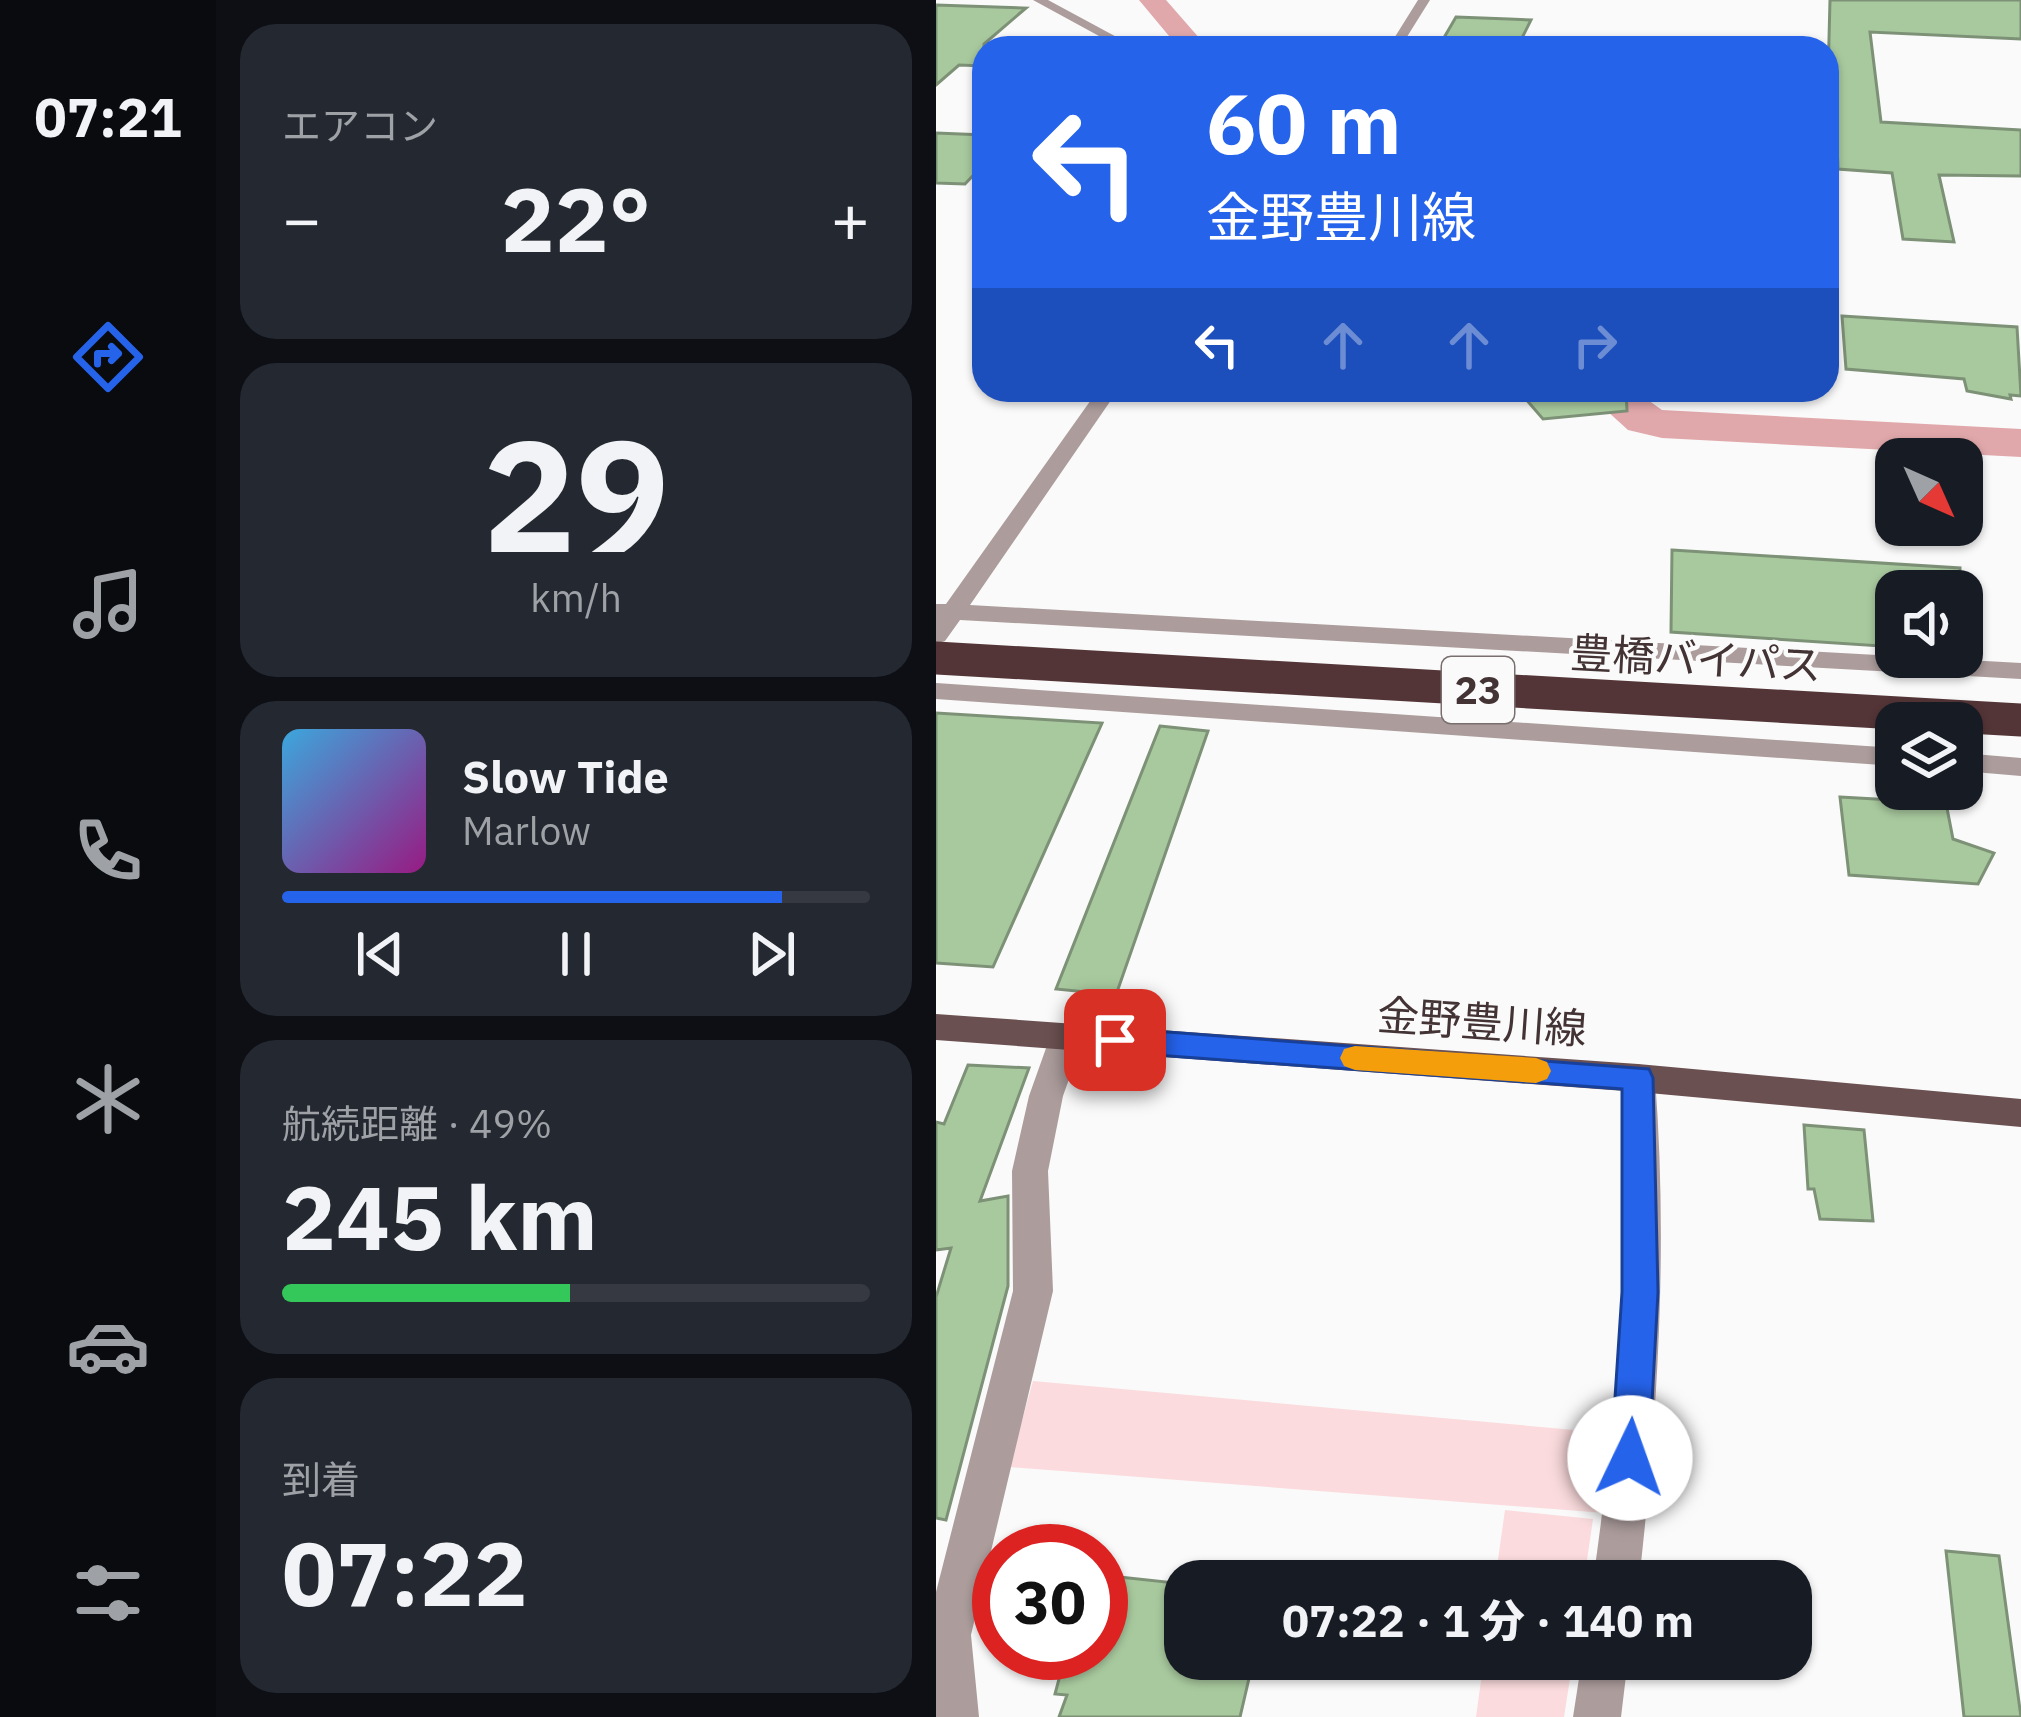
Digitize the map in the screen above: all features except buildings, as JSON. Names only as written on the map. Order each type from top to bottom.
[{"type":"highway","name":"豊橋バイパス","points":[[936,658],[2021,720]]},
{"type":"highway","name":"豊橋バイパス","points":[[936,670],[1875,727]]},
{"type":"main road","name":"金野豊川線","points":[[936,1027],[1637,1078],[2021,1113]]},
{"type":"street","points":[[1039,0],[1108,36]]},
{"type":"street","points":[[1402,36],[1424,0]]},
{"type":"street","points":[[936,636],[944,611],[1099,402]]},
{"type":"street","points":[[944,611],[2021,671]]},
{"type":"street","points":[[1648,736],[1651,652]]},
{"type":"street","points":[[936,691],[1648,736],[1875,755]]},
{"type":"street","points":[[1983,764],[2021,767]]},
{"type":"street","points":[[955,1717],[942,1634],[1034,1291],[1030,1171],[1046,1096],[1067,1036]]},
{"type":"street","points":[[1619,1560],[1628,1500],[1640,1292],[1637,1078]]},
{"type":"street","points":[[1597,1717],[1602,1680]]},
{"type":"shaded area","points":[[1033,1381],[1608,1433],[1605,1513],[1009,1467]]},
{"type":"shaded area","points":[[1505,1510],[1593,1519],[1587,1560],[1498,1560]]},
{"type":"shaded area","points":[[1481,1680],[1570,1680],[1564,1717],[1476,1717]]},
{"type":"waterway","points":[[1152,0],[1184,36]]},
{"type":"waterway","points":[[1621,402],[1644,420],[1662,424],[2021,443]]},
{"type":"slow traffic","points":[[1355,1058],[1536,1071]]},
{"type":"route","points":[[1115,1040],[1637,1078],[1640,1292],[1630,1458]]}]
